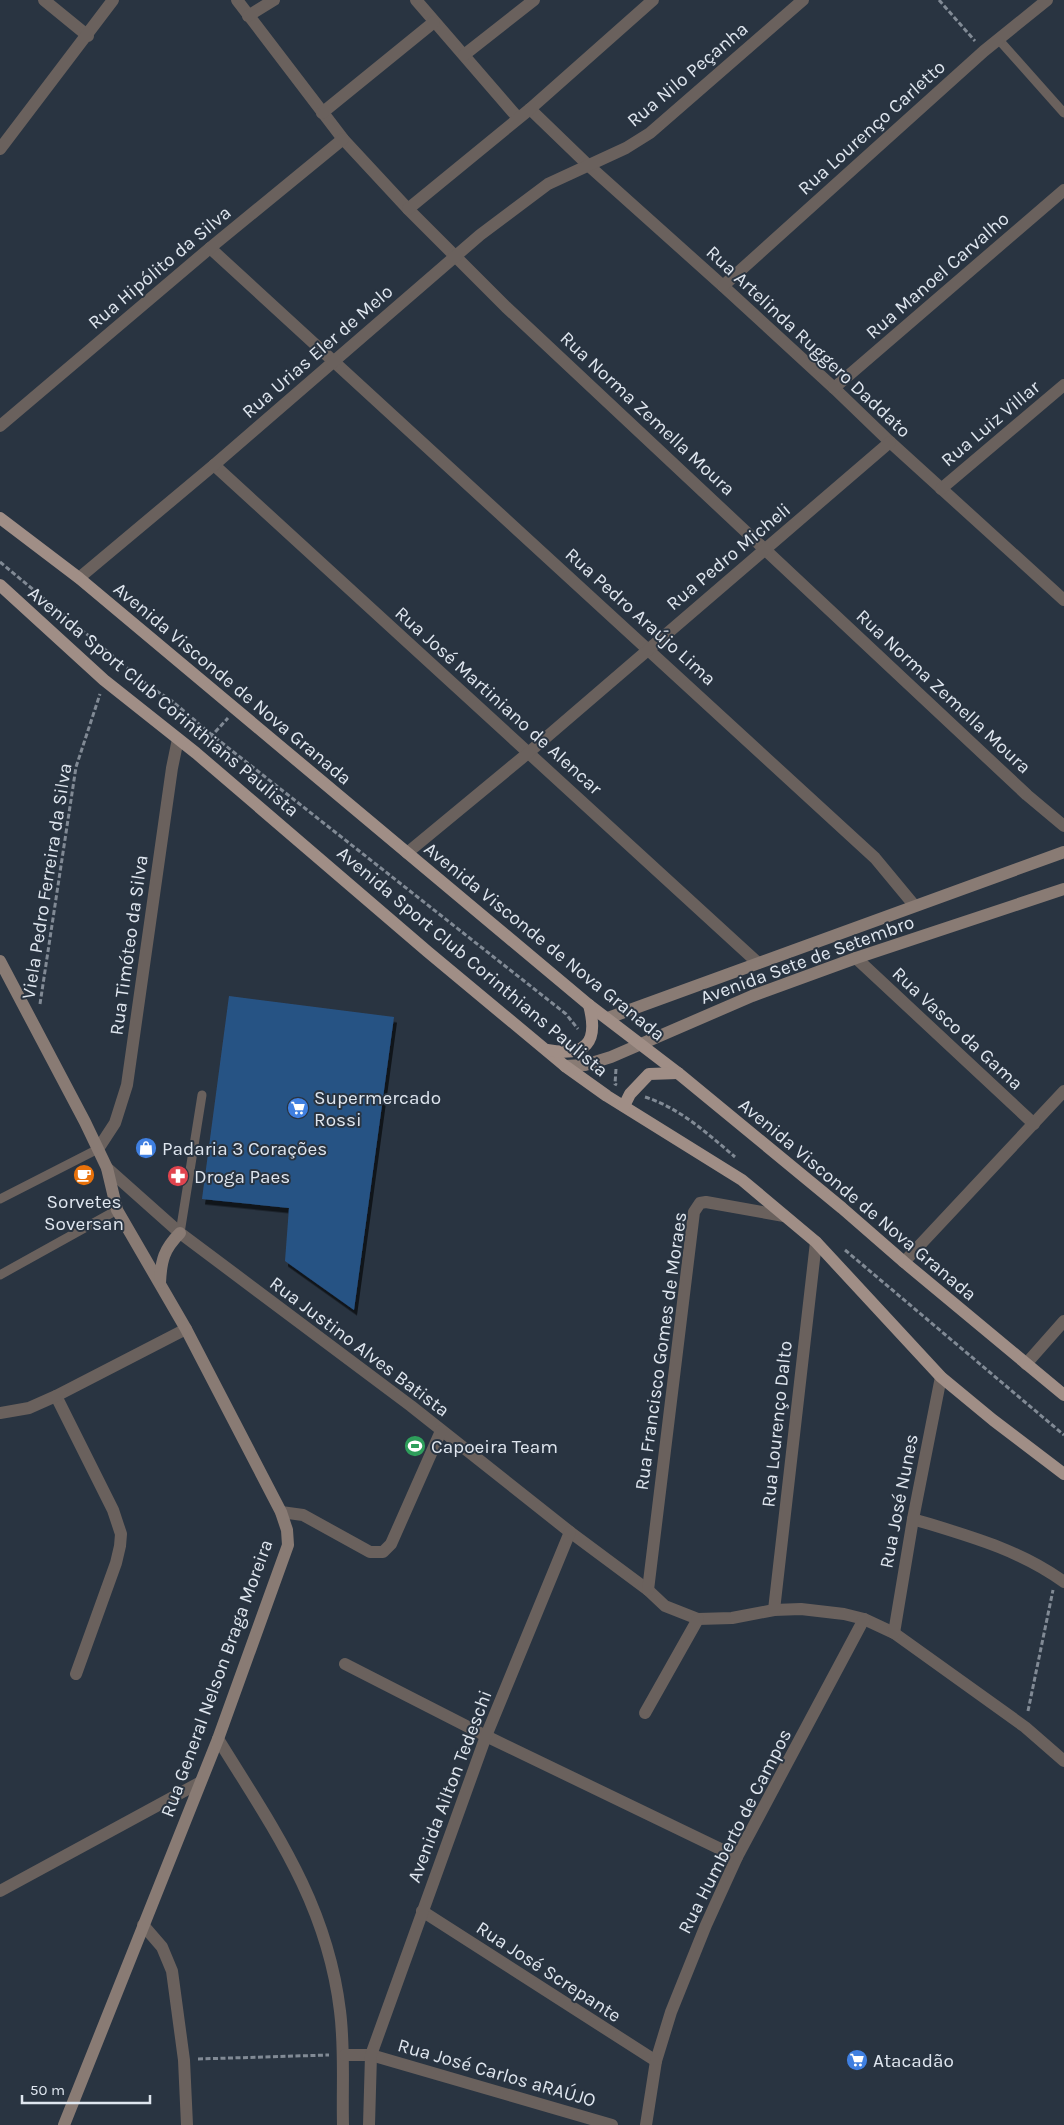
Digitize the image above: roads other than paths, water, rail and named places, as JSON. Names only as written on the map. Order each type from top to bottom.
[{"type":"main road","name":"Avenida Visconde de Nova Granada","points":[[0,518],[79,578],[589,1005],[678,1073],[1064,1395]]},
{"type":"main road","name":"Avenida Sport Club Corinthians Paulista","points":[[0,585],[104,680],[196,753],[545,1050],[624,1106],[735,1175],[816,1242],[942,1378],[1064,1474]]},
{"type":"main road","points":[[545,1050],[565,1053],[576,1052],[588,1042],[593,1024],[589,1005]]},
{"type":"main road","points":[[624,1106],[631,1092],[649,1074],[678,1073]]},
{"type":"street","points":[[44,0],[88,36]]},
{"type":"street","points":[[0,149],[88,36],[113,0]]},
{"type":"street","name":"Rua Norma Zemella Moura","points":[[237,0],[343,139],[408,209],[506,308],[1027,795],[1064,826]]},
{"type":"street","points":[[248,16],[274,0]]},
{"type":"street","points":[[416,0],[518,118]]},
{"type":"street","points":[[464,56],[534,0]]},
{"type":"street","points":[[408,209],[530,109],[653,0]]},
{"type":"street","name":"Rua Nilo Peçanha","points":[[588,165],[626,148],[650,133],[803,0]]},
{"type":"street","name":"Rua Lourenço Carletto","points":[[722,286],[984,51],[1047,0]]},
{"type":"street","points":[[322,113],[434,22]]},
{"type":"street","name":"Rua Artelinda Ruggero Daddato","points":[[530,109],[588,165],[1064,600]]},
{"type":"street","name":"Rua Hipólito da Silva","points":[[0,426],[210,248],[343,139]]},
{"type":"street","name":"Rua Urias Eler de Melo","points":[[79,578],[214,465],[480,235],[548,184],[588,165]]},
{"type":"street","name":"Rua Manoel Carvalho","points":[[834,388],[1064,190]]},
{"type":"street","name":"Rua Pedro Araújo Lima","points":[[210,248],[875,858],[914,906]]},
{"type":"street","name":"Rua Luiz Villar","points":[[941,489],[1064,385]]},
{"type":"street","name":"Rua Pedro Micheli","points":[[407,852],[528,753],[890,442]]},
{"type":"street","name":"Rua José Martiniano de Alencar","points":[[214,465],[758,963]]},
{"type":"street","name":"Rua Timóteo da Silva","points":[[98,1149],[115,1123],[127,1085],[172,768],[178,739]]},
{"type":"street","name":"Avenida Sete de Setembro","points":[[608,1018],[1064,852]]},
{"type":"street","name":"Avenida Sete de Setembro","points":[[565,1066],[585,1065],[611,1057],[752,996],[856,958],[1064,889]]},
{"type":"street","name":"Rua Vasco da Gama","points":[[856,958],[1034,1124]]},
{"type":"street","points":[[0,961],[98,1149]]},
{"type":"street","points":[[904,1262],[1064,1091]]},
{"type":"street","name":"Rua General Nelson Braga Moreira","points":[[64,2125],[218,1739],[288,1545],[287,1530],[281,1512],[186,1329],[117,1210],[107,1168],[98,1149]]},
{"type":"street","name":"Rua Justino Alves Batista","points":[[107,1168],[180,1233],[403,1400],[570,1532],[648,1590],[665,1606],[698,1619],[732,1618],[774,1610],[823,1611],[864,1619],[894,1633],[1025,1727],[1064,1761]]},
{"type":"street","name":"Rua Francisco Gomes de Moraes","points":[[648,1590],[694,1212],[700,1203],[706,1202],[784,1216]]},
{"type":"street","points":[[160,1283],[161,1263],[170,1244],[180,1233]]},
{"type":"street","name":"Rua Lourenço Dalto","points":[[774,1610],[816,1242]]},
{"type":"street","points":[[1026,1364],[1064,1321]]},
{"type":"street","points":[[0,1413],[29,1408],[56,1396],[186,1329]]},
{"type":"street","name":"Rua José Nunes","points":[[894,1633],[913,1519],[942,1378]]},
{"type":"street","points":[[56,1396],[105,1494],[121,1534],[116,1563],[76,1674]]},
{"type":"street","points":[[281,1512],[303,1515],[370,1552],[383,1552],[391,1544],[441,1431]]},
{"type":"street","points":[[913,1519],[1003,1548],[1060,1579]]},
{"type":"street","name":"Avenida Ailton Tedeschi","points":[[368,2125],[371,2055],[486,1736],[570,1532]]},
{"type":"street","points":[[645,1713],[698,1619]]},
{"type":"street","name":"Rua Humberto de Campos","points":[[646,2125],[656,2061],[690,1964],[737,1857],[864,1619]]},
{"type":"street","points":[[345,1664],[486,1736],[737,1857]]},
{"type":"street","points":[[218,1739],[285,1846],[322,1930],[332,1964],[340,2010],[344,2055],[343,2125]]},
{"type":"street","points":[[0,1891],[199,1783]]},
{"type":"street","name":"Rua José Screpante","points":[[422,1911],[656,2061]]},
{"type":"street","points":[[143,1925],[162,1947],[172,1971],[184,2060],[187,2125]]},
{"type":"street","name":"Rua José Carlos aRAÚJO","points":[[344,2055],[371,2055],[612,2125]]},
{"type":"lane","points":[[999,40],[1064,113]]},
{"type":"lane","points":[[180,1233],[202,1095]]},
{"type":"lane","points":[[0,1199],[98,1149]]},
{"type":"lane","points":[[0,1275],[117,1210]]},
{"type":"place","name":"Supermercado Rossi","points":[[298,1108]]},
{"type":"place","name":"Padaria 3 Corações","points":[[146,1148]]},
{"type":"place","name":"Sorvetes Soversan","points":[[84,1175]]},
{"type":"place","name":"Droga Paes","points":[[178,1176]]},
{"type":"place","name":"Capoeira Team","points":[[415,1446]]},
{"type":"place","name":"Atacadão","points":[[857,2060]]}]
